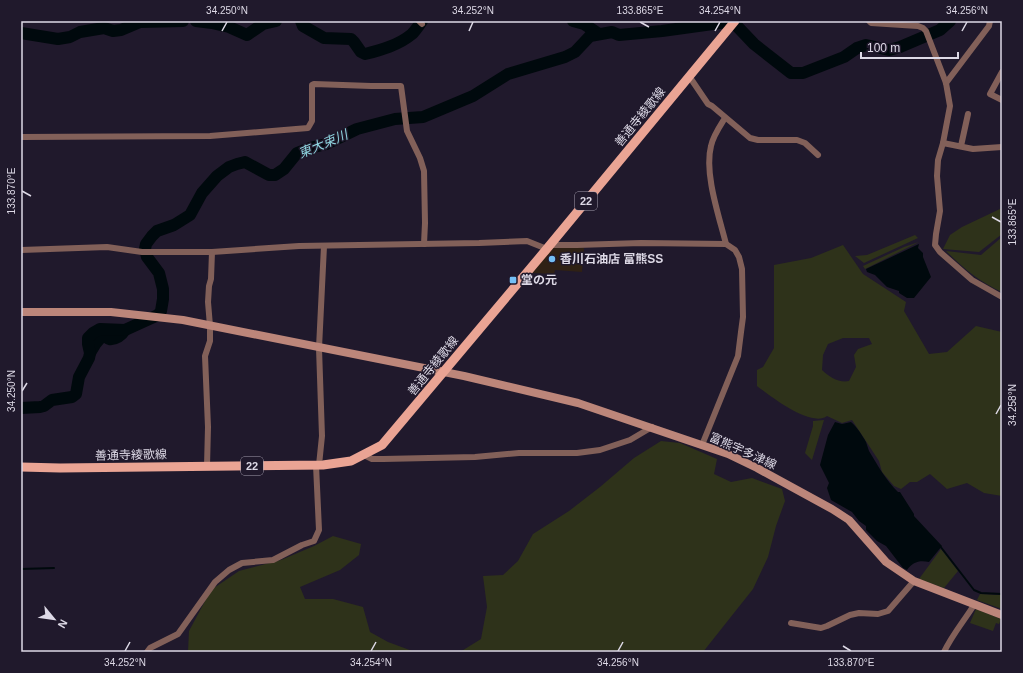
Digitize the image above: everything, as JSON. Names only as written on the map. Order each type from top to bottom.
[{"type":"main road","name":"善通寺綾歌線","points":[[21,467],[318,465],[351,461],[382,445],[735,21]]},
{"type":"main road","name":"富熊宇多津線","points":[[21,312],[111,312],[164,318],[443,372],[572,401],[728,454],[757,468],[832,509],[849,520],[886,562],[914,581],[1002,615]]},
{"type":"street","points":[[946,83],[989,26],[990,21]]},
{"type":"street","points":[[871,22],[918,26],[923,28],[926,32],[946,83],[950,106],[938,160],[940,211],[935,245],[940,252],[972,280],[1002,297]]},
{"type":"street","points":[[1002,72],[990,94],[1002,100]]},
{"type":"street","points":[[689,76],[708,104],[750,138],[758,140],[797,140],[805,143],[818,155]]},
{"type":"street","points":[[21,137],[210,136],[308,128],[312,121],[312,85],[314,84],[401,86],[407,130],[420,158],[424,171],[424,244]]},
{"type":"street","points":[[961,146],[968,114]]},
{"type":"street","points":[[725,118],[711,143],[709,167],[715,202],[726,244]]},
{"type":"street","points":[[943,143],[973,149],[1002,146]]},
{"type":"street","points":[[21,250],[91,249],[107,247],[142,252],[212,252],[299,246],[528,241],[548,247],[641,243],[726,244],[735,250],[739,257],[742,269],[743,317],[736,362],[702,445]]},
{"type":"street","points":[[147,652],[150,648],[178,634],[215,582],[229,570],[242,563],[273,560],[302,545],[314,541],[319,530],[318,465],[322,436],[319,348],[324,246]]},
{"type":"street","points":[[207,466],[208,427],[205,356],[210,341],[208,302],[209,286],[212,279],[212,252]]},
{"type":"street","points":[[364,455],[372,459],[383,459],[475,457],[519,453],[577,453],[600,450],[630,440],[652,427]]},
{"type":"street","points":[[791,623],[820,628],[850,615],[878,614],[888,611],[914,581]]},
{"type":"street","points":[[944,652],[974,605]]},
{"type":"shaded area","points":[[919,244],[918,248],[923,253],[923,257],[931,277],[914,298],[907,298],[899,293],[899,291],[887,287],[875,275],[867,272],[866,269]]},
{"type":"shaded area","points":[[553,247],[584,248],[582,272],[555,270],[554,274],[532,273]]},
{"type":"shaded area","points":[[835,422],[842,424],[851,422],[855,426],[866,442],[869,451],[886,478],[898,492],[900,492],[914,516],[942,546],[929,562],[916,562],[907,570],[903,568],[886,546],[877,541],[866,530],[866,526],[859,521],[852,512],[831,500],[827,488],[829,483],[820,465],[828,435]]},
{"type":"green space","points":[[1002,208],[1002,234],[979,252],[943,249],[950,235],[962,227]]},
{"type":"green space","points":[[915,235],[918,238],[864,263],[855,256],[867,255]]},
{"type":"green space","points":[[1002,237],[1002,292],[972,274],[946,251],[981,255]]},
{"type":"green space","points":[[919,242],[865,269],[863,266],[904,247]]},
{"type":"green space","points":[[843,245],[863,274],[906,302],[904,311],[929,354],[947,352],[976,326],[1002,332],[1002,496],[984,493],[967,483],[947,489],[930,474],[917,482],[910,482],[901,489],[894,486],[882,472],[879,461],[852,420],[842,423],[827,416],[820,419],[811,418],[791,409],[771,397],[757,386],[757,370],[763,367],[774,348],[774,265],[811,258]],"holes":[[[843,338],[869,338],[872,344],[858,349],[854,355],[856,367],[849,381],[834,379],[822,370],[823,355],[828,344]]]},
{"type":"green space","points":[[824,420],[812,460],[805,453],[813,426],[813,421]]},
{"type":"green space","points":[[661,441],[680,443],[717,459],[714,474],[731,482],[752,478],[782,489],[785,501],[776,526],[768,557],[753,589],[703,652],[460,652],[481,639],[487,607],[483,576],[503,575],[518,561],[533,534],[569,511],[634,458]]},
{"type":"green space","points":[[333,536],[361,544],[359,555],[340,570],[300,587],[305,599],[333,599],[363,607],[370,632],[388,642],[415,652],[188,652],[189,631],[211,590],[239,571],[281,560]]},
{"type":"green space","points":[[941,549],[958,571],[944,588],[919,579]]},
{"type":"green space","points":[[980,594],[1002,595],[1002,609],[977,600]]},
{"type":"green space","points":[[976,609],[1001,619],[999,624],[996,623],[993,631],[970,623]]},
{"type":"waterway","points":[[21,33],[58,39],[70,37],[80,32],[104,28],[113,31],[121,30],[140,22],[183,21]]},
{"type":"waterway","points":[[196,21],[229,27],[247,35],[263,24],[276,21]]},
{"type":"waterway","points":[[301,21],[303,26],[324,38],[351,39],[361,52],[365,54],[383,49],[407,38],[422,21]]},
{"type":"waterway","points":[[573,21],[584,24],[599,34]]},
{"type":"waterway","name":"東大束川","points":[[21,408],[44,406],[52,400],[72,397],[76,394],[79,377],[89,358],[90,353],[88,338],[93,333],[100,329],[125,330],[158,315],[161,311],[163,289],[159,273],[147,257],[145,249],[146,244],[157,231],[174,225],[190,215],[202,193],[217,176],[229,167],[245,162],[269,175],[275,175],[284,169],[297,153],[326,144],[357,129],[395,119],[423,117],[473,96],[508,74],[565,57],[575,52],[590,36],[612,32],[619,35],[727,22],[734,23],[754,44],[791,73],[803,73],[844,57],[857,48],[866,45],[889,50],[900,47],[940,30],[950,21]]},
{"type":"waterway","points":[[90,353],[102,336],[109,339],[114,339],[125,330]]},
{"type":"waterway","points":[[940,546],[974,590],[981,593],[1002,594]]},
{"type":"waterway","points":[[21,569],[54,568]]},
{"type":"place","name":"香川石油店 富熊SS","points":[[552,259]]},
{"type":"place","name":"堂の元","points":[[513,280]]}]
